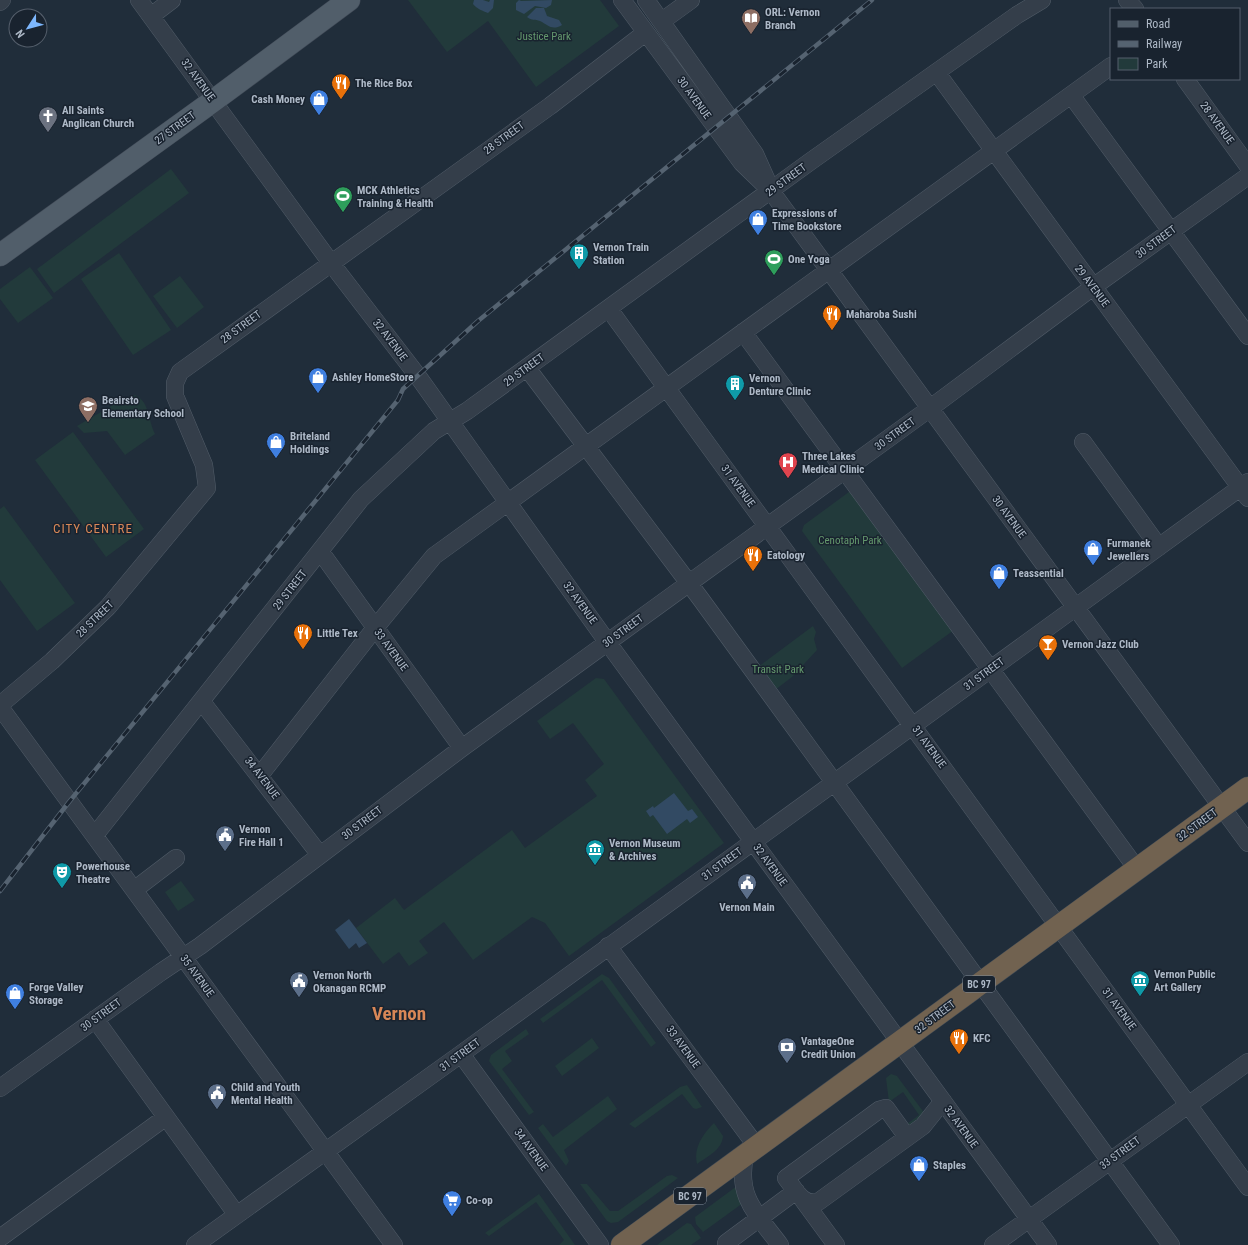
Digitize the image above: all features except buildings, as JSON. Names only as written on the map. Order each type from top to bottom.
[{"type":"highway","name":"32 STREET","points":[[622,1245],[1248,788]]},
{"type":"main road","name":"27 STREET","points":[[0,255],[214,101],[349,0]]},
{"type":"street","name":"32 AVENUE","points":[[139,0],[331,263],[450,421],[608,643],[1048,1245]]},
{"type":"street","points":[[151,16],[172,0]]},
{"type":"street","name":"30 AVENUE","points":[[622,0],[742,163],[771,191],[1248,844]]},
{"type":"street","name":"30 AVENUE","points":[[646,0],[755,154],[771,191]]},
{"type":"street","points":[[662,21],[691,0]]},
{"type":"street","name":"29 STREET","points":[[95,836],[361,499],[420,442],[434,431],[467,411],[527,368],[811,161],[1017,15],[1042,0]]},
{"type":"street","points":[[1128,0],[1134,8]]},
{"type":"street","name":"28 STREET","points":[[0,706],[52,660],[108,607],[207,488],[204,465],[175,396],[175,383],[180,372],[550,106],[645,33]]},
{"type":"street","points":[[260,776],[375,628],[434,556],[509,504],[828,270],[1110,67]]},
{"type":"street","name":"29 AVENUE","points":[[937,73],[1093,287],[1246,489]]},
{"type":"street","name":"28 AVENUE","points":[[1186,80],[1248,166]]},
{"type":"street","points":[[1070,95],[1248,336]]},
{"type":"street","points":[[755,154],[766,166],[780,170],[794,169],[811,161]]},
{"type":"street","name":"30 STREET","points":[[0,1088],[183,957],[320,856],[462,748],[929,409],[1093,287],[1248,176]]},
{"type":"street","name":"31 AVENUE","points":[[608,309],[1059,925],[1248,1187]]},
{"type":"street","points":[[743,332],[1137,869]]},
{"type":"street","points":[[527,368],[689,583],[1171,1245]]},
{"type":"street","points":[[1083,442],[1159,548]]},
{"type":"street","name":"31 STREET","points":[[195,1245],[326,1152],[834,782],[1159,548],[1246,489]]},
{"type":"street","name":"33 AVENUE","points":[[320,552],[462,748]]},
{"type":"street","name":"34 AVENUE","points":[[202,702],[320,856]]},
{"type":"street","name":"35 AVENUE","points":[[0,706],[394,1245]]},
{"type":"street","points":[[134,890],[176,858]]},
{"type":"street","name":"33 AVENUE","points":[[608,946],[751,1152]]},
{"type":"street","points":[[95,1020],[237,1215]]},
{"type":"street","name":"34 AVENUE","points":[[461,1054],[600,1245]]},
{"type":"street","name":"33 STREET","points":[[993,1245],[1248,1062]]},
{"type":"street","points":[[800,1196],[810,1204],[818,1202],[923,1126],[943,1101]]},
{"type":"street","points":[[836,1245],[786,1178],[879,1110],[886,1108],[907,1137]]},
{"type":"street","points":[[0,1238],[166,1117]]},
{"type":"street","points":[[751,1152],[742,1169],[744,1190],[748,1201],[780,1245]]},
{"type":"street","points":[[726,1243],[760,1218],[800,1196]]},
{"type":"green space","name":"Justice Park","points":[[408,0],[600,0],[619,26],[536,87],[488,21],[447,52]]},
{"type":"green space","points":[[171,169],[189,193],[54,293],[37,269]]},
{"type":"green space","points":[[119,253],[171,330],[133,355],[81,279]]},
{"type":"green space","points":[[30,267],[53,298],[18,323],[0,299],[0,289]]},
{"type":"green space","points":[[180,276],[204,307],[177,328],[153,296]]},
{"type":"green space","points":[[135,395],[140,398],[146,407],[155,434],[125,455],[107,431],[84,433],[77,426],[125,398]]},
{"type":"green space","points":[[73,432],[144,529],[106,557],[35,460]]},
{"type":"green space","name":"Cenotaph Park","points":[[853,489],[954,630],[902,668],[802,531],[804,525]]},
{"type":"green space","points":[[4,506],[75,603],[37,631],[0,580],[0,509]]},
{"type":"green space","name":"Transit Park","points":[[813,626],[816,632],[814,639],[817,650],[792,677],[775,690],[758,667]]},
{"type":"green space","points":[[596,678],[604,679],[724,843],[569,956],[545,923],[532,917],[473,960],[444,922],[419,941],[428,953],[409,966],[399,952],[383,964],[356,928],[395,898],[404,910],[512,830],[525,848],[597,796],[585,780],[604,764],[573,723],[550,739],[537,721]]},
{"type":"green space","points":[[181,881],[195,900],[178,911],[165,892]]},
{"type":"green space","points":[[602,974],[609,978],[656,1043],[651,1047],[602,980],[543,1023],[540,1019]]},
{"type":"green space","points":[[526,1029],[529,1034],[505,1051],[512,1061],[502,1069],[534,1112],[529,1115],[489,1061],[491,1055]]},
{"type":"green space","points":[[592,1038],[599,1048],[562,1076],[555,1066]]},
{"type":"green space","points":[[891,1074],[897,1076],[925,1114],[911,1130],[907,1124],[919,1115],[903,1092],[889,1102],[886,1078]]},
{"type":"green space","points":[[687,1085],[702,1107],[696,1109],[693,1108],[682,1094],[635,1128],[629,1124],[680,1087]]},
{"type":"green space","points":[[608,1096],[617,1109],[564,1150],[569,1161],[566,1166],[538,1128],[543,1124],[553,1137]]},
{"type":"green space","points":[[714,1123],[723,1136],[722,1141],[714,1152],[697,1164],[696,1152],[700,1142]]},
{"type":"green space","points":[[672,1175],[678,1178],[618,1222],[611,1223],[607,1221],[580,1184],[587,1184],[610,1211],[618,1211],[667,1176]]},
{"type":"green space","points":[[737,1186],[743,1203],[703,1232],[696,1224],[695,1217]]},
{"type":"green space","points":[[539,1194],[575,1245],[559,1245],[564,1240],[536,1202],[489,1236],[485,1233]]},
{"type":"green space","points":[[687,1223],[691,1224],[701,1238],[691,1245],[657,1245]]},
{"type":"water","points":[[474,0],[489,2],[490,0],[494,0],[493,8],[488,13],[478,9],[473,4]]},
{"type":"water","points":[[519,0],[552,0],[551,5],[546,8],[535,6],[524,14],[516,10],[516,3]]},
{"type":"water","points":[[536,8],[544,8],[547,16],[559,20],[562,25],[559,27],[548,26],[540,21],[527,17]]},
{"type":"water","points":[[674,793],[688,811],[692,809],[698,817],[690,823],[687,819],[667,834],[653,815],[650,817],[646,811],[653,806],[654,808]]},
{"type":"water","points":[[349,919],[367,943],[359,948],[356,943],[349,949],[335,930]]},
{"type":"railway","points":[[0,891],[69,802],[398,400],[403,389],[478,321],[872,0]]},
{"type":"place","name":"ORL: Vernon Branch","points":[[751,35]]},
{"type":"place","name":"The Rice Box","points":[[341,100]]},
{"type":"place","name":"Cash Money","points":[[319,116]]},
{"type":"place","name":"All Saints Anglican Church","points":[[48,133]]},
{"type":"place","name":"MCK Athletics Training & Health","points":[[343,213]]},
{"type":"place","name":"Expressions of Time Bookstore","points":[[758,236]]},
{"type":"place","name":"Vernon Train Station","points":[[579,270]]},
{"type":"place","name":"One Yoga","points":[[774,276]]},
{"type":"place","name":"Maharoba Sushi","points":[[832,331]]},
{"type":"place","name":"Ashley HomeStore","points":[[318,394]]},
{"type":"place","name":"Vernon Denture Clinic","points":[[735,401]]},
{"type":"place","name":"Beairsto Elementary School","points":[[88,423]]},
{"type":"place","name":"Briteland Holdings","points":[[276,459]]},
{"type":"place","name":"Three Lakes Medical Clinic","points":[[788,479]]},
{"type":"place","name":"Furmanek Jewellers","points":[[1093,566]]},
{"type":"place","name":"Eatology","points":[[753,572]]},
{"type":"place","name":"Teassential","points":[[999,590]]},
{"type":"place","name":"Little Tex","points":[[303,650]]},
{"type":"place","name":"Vernon Jazz Club","points":[[1048,661]]},
{"type":"place","name":"Vernon Fire Hall 1","points":[[225,852]]},
{"type":"place","name":"Vernon Museum & Archives","points":[[595,866]]},
{"type":"place","name":"Powerhouse Theatre","points":[[62,889]]},
{"type":"place","name":"Vernon Main","points":[[747,900]]},
{"type":"place","name":"Vernon Public Art Gallery","points":[[1140,997]]},
{"type":"place","name":"Vernon North Okanagan RCMP","points":[[299,998]]},
{"type":"place","name":"Forge Valley Storage","points":[[15,1010]]},
{"type":"place","name":"KFC","points":[[959,1055]]},
{"type":"place","name":"VantageOne Credit Union","points":[[787,1064]]},
{"type":"place","name":"Child and Youth Mental Health","points":[[217,1110]]},
{"type":"place","name":"Staples","points":[[919,1182]]},
{"type":"place","name":"Co-op","points":[[452,1217]]},
{"type":"district","name":"CITY CENTRE","points":[[93,528]]},
{"type":"district","name":"Vernon","points":[[399,1013]]}]
